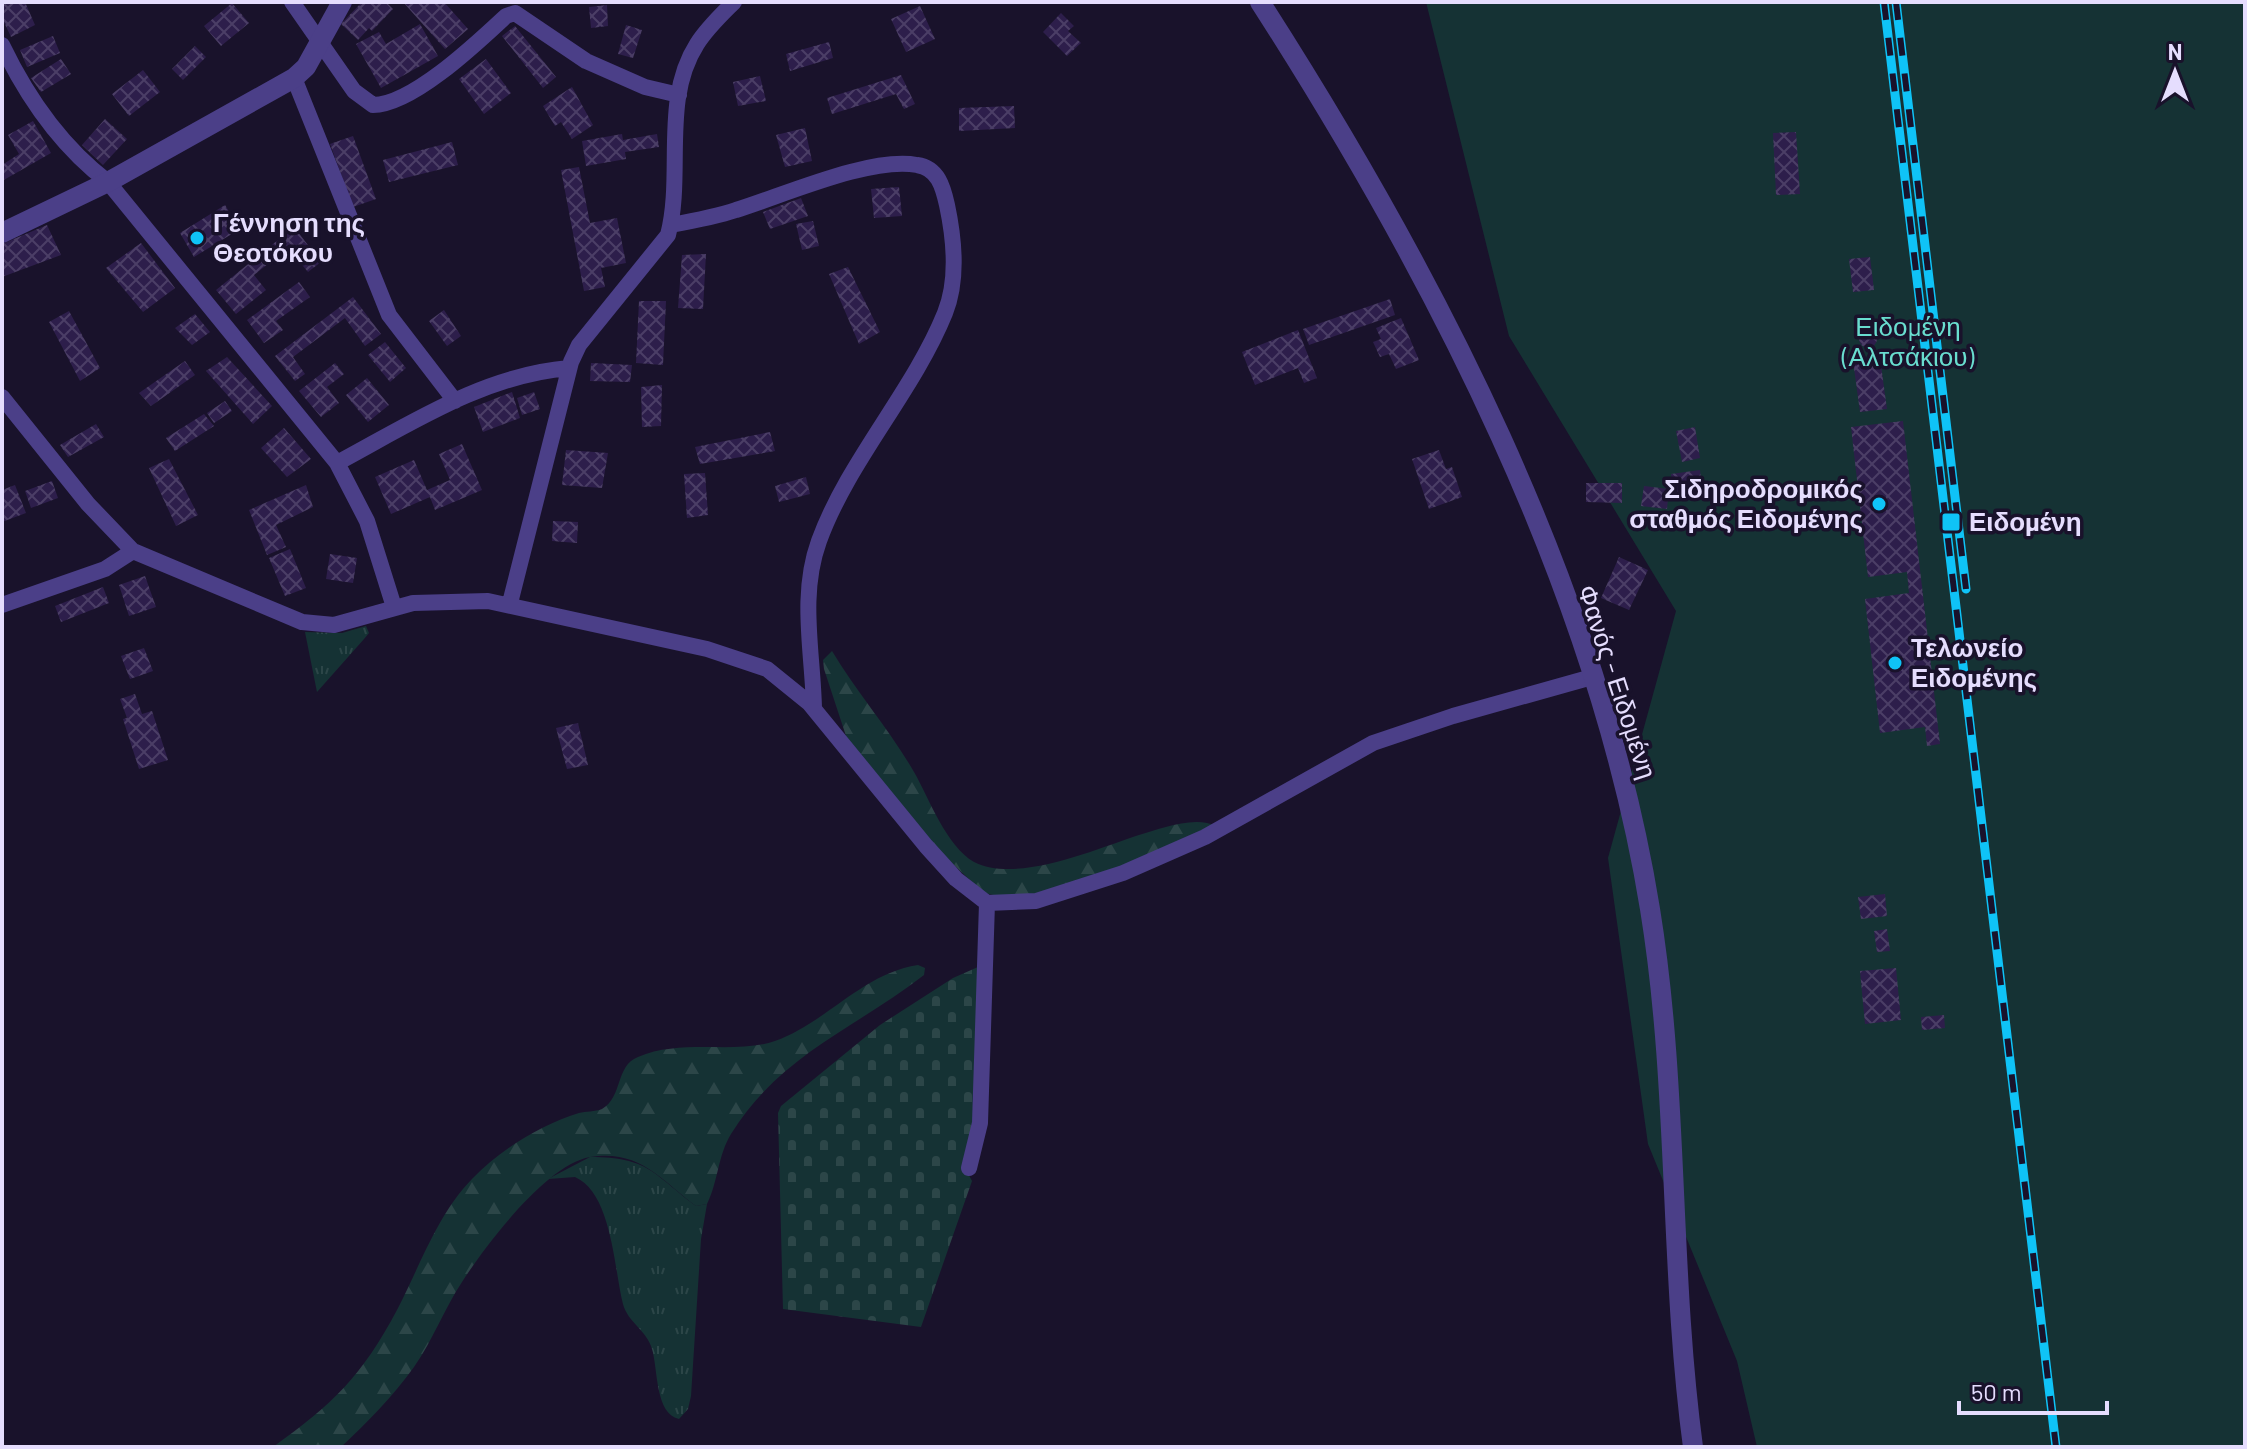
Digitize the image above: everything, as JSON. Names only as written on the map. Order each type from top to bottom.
[{"type":"street","points":[[292,2],[363,101],[383,105],[443,69],[506,16],[515,13],[586,61],[645,87],[679,95]]},
{"type":"street","points":[[2,233],[108,182],[300,72],[320,44],[342,2]]},
{"type":"street","points":[[510,603],[569,368],[579,345],[660,248],[671,225],[679,95],[684,71],[697,44],[734,2]]},
{"type":"street","name":"Φανός - Ειδομένη","points":[[1260,2],[1385,211],[1478,387],[1516,468],[1592,677],[1638,842],[1661,982],[1676,1182],[1684,1366],[1693,1447]]},
{"type":"street","points":[[2,45],[17,76],[55,130],[88,167],[108,182],[337,463],[367,521],[394,607]]},
{"type":"street","points":[[300,72],[389,315],[455,401]]},
{"type":"street","points":[[671,225],[733,211],[828,179],[903,164],[917,165],[934,173],[945,196],[952,265],[945,313],[838,503],[813,563],[808,602],[814,709]]},
{"type":"street","points":[[337,463],[455,401],[527,374],[569,368]]},
{"type":"street","points":[[2,397],[88,504],[133,551],[302,622],[334,625],[394,607],[438,601],[510,603],[742,658],[776,676],[814,709],[926,846],[956,879],[987,903],[1036,901],[1123,873],[1205,837],[1373,743],[1453,716],[1592,677]]},
{"type":"street","points":[[2,605],[105,569],[133,551]]},
{"type":"street","points":[[969,1168],[980,1123],[987,903]]},
{"type":"green space","name":"Ειδομένη (Αλτσάκιου)","points":[[1426,2],[2245,2],[2245,1447],[1757,1447],[1737,1361],[1648,1144],[1608,858],[1676,611],[1509,336]]},
{"type":"green space","points":[[366,626],[369,633],[317,692],[305,632],[342,633]]},
{"type":"green space","points":[[832,651],[905,756],[955,845],[974,862],[992,868],[1034,867],[1177,824],[1198,822],[1216,826],[1131,864],[1034,896],[1008,898],[984,893],[927,840],[847,739],[824,669],[823,660]]},
{"type":"green space","points":[[918,965],[925,968],[924,975],[795,1063],[751,1106],[727,1142],[707,1204],[696,1206],[649,1169],[623,1158],[590,1157],[573,1163],[537,1190],[501,1228],[462,1282],[414,1367],[351,1438],[341,1447],[273,1447],[313,1417],[358,1371],[397,1310],[449,1208],[483,1168],[508,1149],[564,1118],[602,1109],[613,1097],[626,1067],[638,1057],[673,1048],[743,1047],[775,1041],[811,1023],[880,978]]},
{"type":"green space","points":[[978,967],[977,1098],[964,1166],[972,1181],[921,1327],[783,1309],[778,1113],[781,1106],[880,1025],[953,978]]},
{"type":"green space","points":[[590,1157],[638,1164],[659,1176],[696,1206],[707,1204],[701,1239],[691,1396],[688,1409],[679,1419],[671,1415],[661,1400],[650,1342],[625,1311],[610,1233],[597,1199],[575,1177],[548,1179]]},
{"type":"building","points":[[2,2],[25,2],[35,25],[11,37],[2,18]]},
{"type":"building","points":[[362,2],[386,2],[393,9],[372,31],[369,28],[358,40],[341,24]]},
{"type":"building","points":[[403,2],[444,2],[468,29],[445,49]]},
{"type":"building","points":[[232,3],[249,23],[221,46],[204,26]]},
{"type":"building","points":[[607,5],[608,26],[591,28],[589,7]]},
{"type":"building","points":[[920,6],[935,39],[906,52],[891,19]]},
{"type":"building","points":[[1061,13],[1074,26],[1068,31],[1081,43],[1067,56],[1043,32]]},
{"type":"building","points":[[420,24],[438,56],[381,88],[356,44],[379,32],[386,44]]},
{"type":"building","points":[[626,25],[642,30],[633,58],[618,54]]},
{"type":"building","points":[[515,26],[556,77],[543,88],[502,36]]},
{"type":"building","points":[[53,36],[60,53],[27,67],[20,50]]},
{"type":"building","points":[[829,42],[833,58],[790,71],[786,54]]},
{"type":"building","points":[[195,46],[206,57],[183,80],[172,69]]},
{"type":"building","points":[[61,59],[71,74],[41,92],[31,78]]},
{"type":"building","points":[[486,59],[511,93],[484,114],[459,79]]},
{"type":"building","points":[[143,70],[160,92],[129,116],[112,94]]},
{"type":"building","points":[[901,75],[915,104],[904,109],[896,94],[832,114],[827,98]]},
{"type":"building","points":[[760,76],[766,101],[738,106],[733,82]]},
{"type":"building","points":[[572,87],[593,125],[572,139],[561,122],[555,126],[543,106]]},
{"type":"building","points":[[1014,106],[1015,128],[959,131],[959,108]]},
{"type":"building","points":[[105,119],[127,139],[103,165],[82,145]]},
{"type":"building","points":[[33,121],[51,153],[2,181],[2,165],[19,154],[8,135]]},
{"type":"building","points":[[805,128],[812,161],[785,167],[776,135]]},
{"type":"building","points":[[1796,132],[1800,194],[1776,195],[1773,133]]},
{"type":"building","points":[[622,134],[623,140],[657,134],[659,147],[625,152],[626,159],[586,166],[582,141]]},
{"type":"building","points":[[353,136],[376,199],[353,207],[330,144]]},
{"type":"building","points":[[452,142],[458,165],[389,182],[383,160]]},
{"type":"building","points":[[579,167],[590,223],[617,218],[626,263],[601,268],[605,287],[584,291],[561,170]]},
{"type":"building","points":[[899,187],[902,216],[874,218],[871,189]]},
{"type":"building","points":[[801,198],[808,216],[770,229],[763,212]]},
{"type":"building","points":[[225,205],[240,229],[194,257],[180,233]]},
{"type":"building","points":[[813,221],[819,246],[802,250],[796,224]]},
{"type":"building","points":[[47,225],[61,255],[2,277],[2,244]]},
{"type":"building","points":[[294,227],[321,262],[308,272],[288,248],[254,275],[266,290],[236,314],[216,290]]},
{"type":"building","points":[[141,243],[175,288],[143,312],[106,268]]},
{"type":"building","points":[[706,254],[703,309],[678,308],[682,255]]},
{"type":"building","points":[[1870,257],[1874,290],[1853,292],[1849,259]]},
{"type":"building","points":[[848,267],[880,332],[859,344],[829,274]]},
{"type":"building","points":[[299,282],[310,297],[276,321],[283,330],[264,343],[247,320]]},
{"type":"building","points":[[353,297],[381,334],[365,346],[345,318],[293,357],[305,374],[295,381],[275,356]]},
{"type":"building","points":[[1390,299],[1395,315],[1309,345],[1303,329]]},
{"type":"building","points":[[639,301],[666,301],[663,365],[636,363]]},
{"type":"building","points":[[444,310],[461,336],[447,346],[429,321]]},
{"type":"building","points":[[69,311],[100,368],[80,381],[49,322]]},
{"type":"building","points":[[195,314],[210,332],[192,345],[175,328]]},
{"type":"building","points":[[1401,318],[1419,360],[1396,369],[1389,354],[1380,357],[1373,342],[1381,339],[1376,328]]},
{"type":"building","points":[[1298,330],[1317,378],[1304,383],[1298,368],[1255,385],[1242,352]]},
{"type":"building","points":[[1864,330],[1872,330],[1877,339],[1875,346],[1864,348],[1859,343],[1859,335]]},
{"type":"building","points":[[385,342],[406,368],[390,382],[368,355]]},
{"type":"building","points":[[227,357],[272,406],[253,424],[206,371]]},
{"type":"building","points":[[1880,358],[1887,409],[1860,412],[1853,361]]},
{"type":"building","points":[[185,361],[195,375],[151,406],[139,393]]},
{"type":"building","points":[[335,363],[344,374],[327,387],[339,403],[321,417],[299,391]]},
{"type":"building","points":[[591,363],[632,365],[630,382],[590,381]]},
{"type":"building","points":[[367,378],[389,405],[368,422],[346,395]]},
{"type":"building","points":[[662,385],[661,426],[642,427],[641,387]]},
{"type":"building","points":[[512,392],[520,418],[483,432],[474,407]]},
{"type":"building","points":[[534,392],[540,409],[522,415],[517,398]]},
{"type":"building","points":[[225,401],[232,411],[214,423],[207,413]]},
{"type":"building","points":[[204,414],[214,426],[175,451],[166,438]]},
{"type":"building","points":[[1903,421],[1940,744],[1927,746],[1925,727],[1880,733],[1865,599],[1909,593],[1907,572],[1868,577],[1851,427]]},
{"type":"building","points":[[96,424],[104,437],[68,457],[60,445]]},
{"type":"building","points":[[1695,427],[1700,458],[1682,462],[1676,431]]},
{"type":"building","points":[[284,428],[311,459],[287,477],[261,448]]},
{"type":"building","points":[[770,432],[775,451],[700,464],[695,447]]},
{"type":"building","points":[[462,444],[482,490],[435,510],[430,497],[391,514],[375,477],[414,460],[427,490],[450,480],[439,454]]},
{"type":"building","points":[[566,450],[608,453],[602,488],[562,485]]},
{"type":"building","points":[[1439,450],[1446,469],[1452,467],[1462,497],[1429,509],[1412,459]]},
{"type":"building","points":[[169,459],[198,515],[176,526],[149,468]]},
{"type":"building","points":[[1700,470],[1703,498],[1675,501],[1671,474]]},
{"type":"building","points":[[705,473],[708,515],[687,518],[684,474]]},
{"type":"building","points":[[806,477],[810,494],[779,502],[775,486]]},
{"type":"building","points":[[52,481],[58,498],[31,508],[25,491]]},
{"type":"building","points":[[1586,483],[1622,483],[1622,503],[1586,502]]},
{"type":"building","points":[[15,485],[26,513],[2,522],[2,490]]},
{"type":"building","points":[[306,485],[313,507],[276,525],[286,547],[267,555],[249,510]]},
{"type":"building","points":[[1644,486],[1669,489],[1667,509],[1641,506]]},
{"type":"building","points":[[553,521],[578,522],[577,543],[552,541]]},
{"type":"building","points":[[290,549],[306,588],[285,596],[269,558]]},
{"type":"building","points":[[330,554],[357,558],[353,583],[326,579]]},
{"type":"building","points":[[1619,557],[1648,570],[1629,610],[1601,598]]},
{"type":"building","points":[[145,576],[156,607],[129,616],[119,585]]},
{"type":"building","points":[[103,587],[109,603],[61,622],[55,606]]},
{"type":"building","points":[[144,648],[153,671],[130,679],[121,656]]},
{"type":"building","points":[[135,694],[142,714],[152,711],[168,760],[139,769],[120,699]]},
{"type":"building","points":[[578,723],[588,765],[567,769],[556,728]]},
{"type":"building","points":[[1885,894],[1887,916],[1861,919],[1858,897]]},
{"type":"building","points":[[1887,929],[1890,951],[1877,952],[1874,931]]},
{"type":"building","points":[[1896,968],[1901,1020],[1865,1024],[1860,971]]},
{"type":"building","points":[[1944,1015],[1945,1028],[1922,1030],[1921,1017]]},
{"type":"railway","points":[[1884,2],[2056,1447]]},
{"type":"railway","points":[[1896,2],[1966,589]]},
{"type":"place","name":"Γέννηση της Θεοτόκου","points":[[197,238]]},
{"type":"place","name":"Σιδηροδρομικός σταθμός Ειδομένης","points":[[1879,504]]},
{"type":"place","name":"Ειδομένη","points":[[1951,522]]},
{"type":"place","name":"Τελωνείο Ειδομένης","points":[[1895,663]]}]
